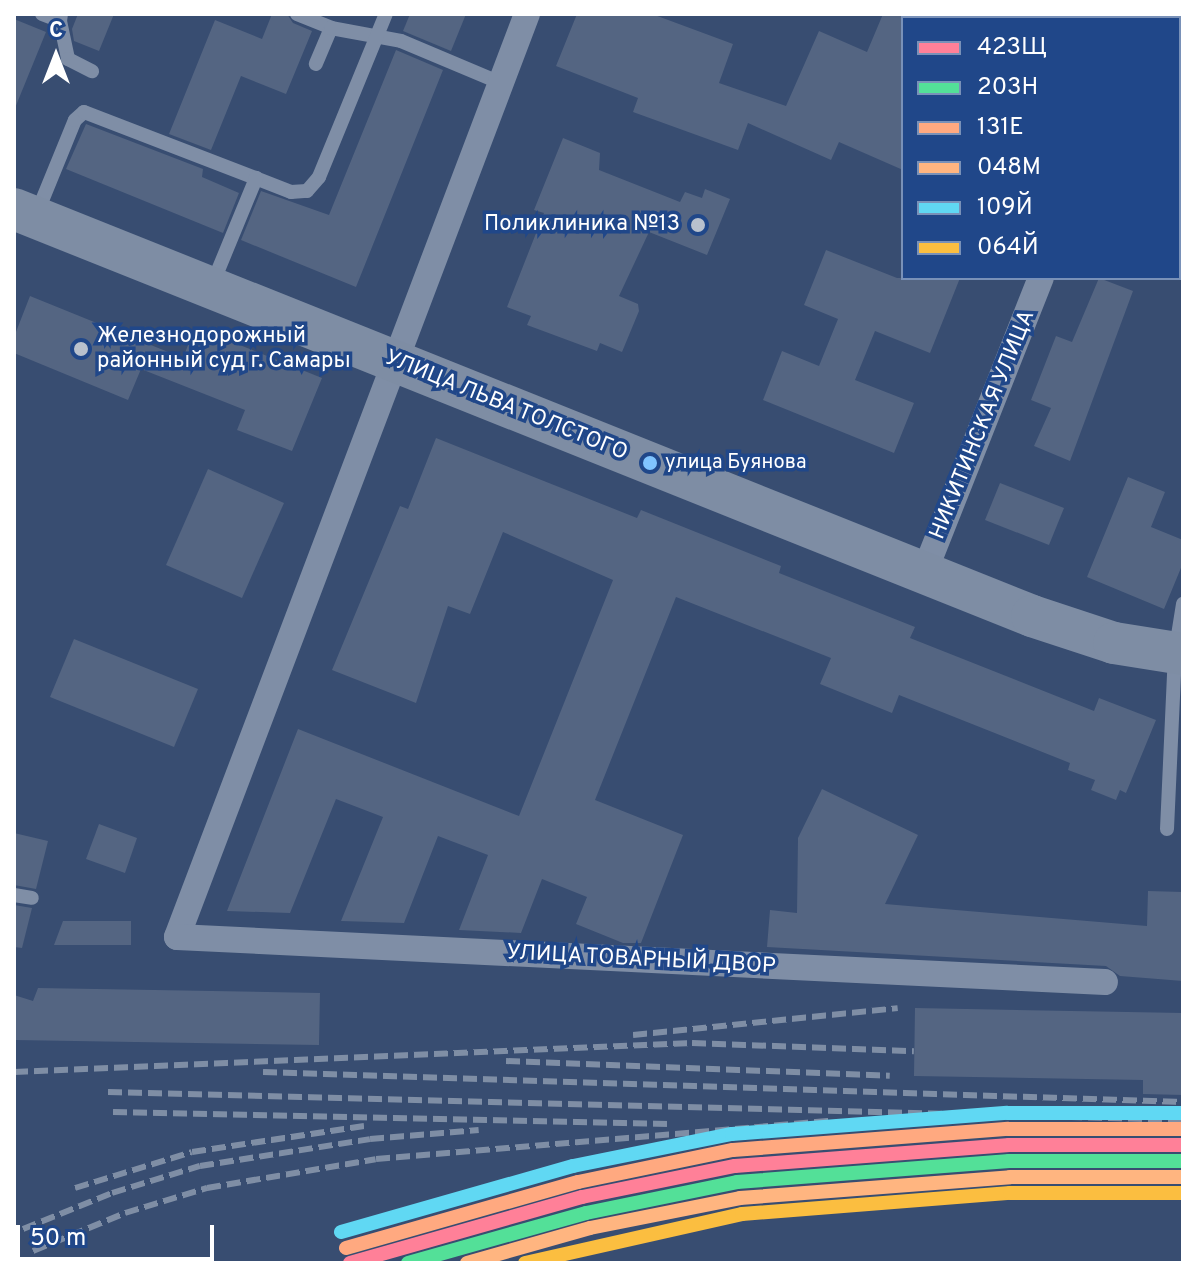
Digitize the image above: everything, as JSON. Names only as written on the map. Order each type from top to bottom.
[{"type":"main road","name":"УЛИЦА ЛЬВА ТОЛСТОГО","points":[[24,213],[924,573],[1085,634],[1179,654]]},
{"type":"street","points":[[398,363],[527,14]]},
{"type":"street","name":"НИКИТИНСКАЯ УЛИЦА","points":[[924,573],[1040,280]]},
{"type":"street","name":"УЛИЦА ТОВАРНЫЙ ДВОР","points":[[398,363],[177,937],[1105,982]]},
{"type":"lane","points":[[42,14],[60,18],[68,59],[92,71]]},
{"type":"lane","points":[[297,14],[331,28],[405,42],[501,83]]},
{"type":"lane","points":[[24,213],[75,120],[84,112],[291,192],[314,187],[386,14]]},
{"type":"lane","points":[[316,64],[331,28]]},
{"type":"lane","points":[[211,288],[256,178]]},
{"type":"lane","points":[[1167,829],[1183,604]]},
{"type":"lane","points":[[14,895],[32,898]]},
{"type":"building","points":[[78,14],[114,14],[99,51],[74,41],[72,29]]},
{"type":"building","points":[[272,14],[287,14],[293,23],[312,31],[286,94],[241,76],[211,150],[169,134],[215,20],[262,39]]},
{"type":"building","points":[[410,14],[466,14],[451,51],[403,31]]},
{"type":"building","points":[[577,14],[652,14],[733,44],[719,83],[786,106],[819,31],[867,52],[883,14],[903,14],[901,169],[839,142],[831,160],[748,123],[738,150],[633,112],[638,98],[556,66]]},
{"type":"building","points":[[14,19],[46,32],[15,108],[14,108]]},
{"type":"building","points":[[396,50],[443,70],[356,287],[241,240],[261,191],[329,215]]},
{"type":"building","points":[[86,124],[203,169],[202,177],[239,193],[223,233],[66,169]]},
{"type":"building","points":[[563,138],[600,153],[599,170],[680,202],[685,192],[702,198],[705,189],[730,199],[707,255],[649,232],[619,296],[638,304],[639,311],[622,352],[600,343],[597,351],[527,325],[531,316],[507,307],[544,213],[534,210]]},
{"type":"building","points":[[826,250],[901,280],[959,280],[930,353],[875,331],[855,380],[914,403],[894,453],[763,400],[782,351],[819,366],[838,319],[804,305]]},
{"type":"building","points":[[1098,280],[1133,291],[1070,461],[1034,446],[1051,408],[1031,400],[1056,336],[1072,342]]},
{"type":"building","points":[[30,296],[183,358],[195,327],[322,378],[292,451],[237,430],[245,410],[141,369],[128,400],[14,353],[14,337]]},
{"type":"building","points":[[436,438],[637,518],[641,510],[781,566],[779,573],[915,627],[910,638],[1094,711],[1099,698],[1156,720],[1126,793],[1120,790],[1116,800],[1091,790],[1095,780],[1068,770],[1070,763],[899,695],[892,713],[820,684],[831,658],[676,597],[595,800],[683,835],[641,943],[623,943],[576,924],[587,897],[542,879],[521,933],[459,930],[488,855],[438,836],[404,923],[341,921],[383,817],[336,799],[290,913],[227,911],[298,729],[519,816],[613,580],[503,532],[470,614],[448,606],[416,703],[332,670],[400,506],[408,509]]},
{"type":"building","points":[[208,469],[284,503],[242,598],[166,565]]},
{"type":"building","points":[[1128,477],[1165,492],[1151,527],[1183,540],[1183,563],[1164,609],[1087,577]]},
{"type":"building","points":[[1000,483],[1064,508],[1049,545],[985,520]]},
{"type":"building","points":[[74,639],[198,689],[174,747],[50,697]]},
{"type":"building","points":[[822,789],[918,835],[885,904],[1147,926],[1148,891],[1183,892],[1183,981],[1120,976],[1106,966],[767,947],[770,910],[797,913],[798,838]]},
{"type":"building","points":[[99,824],[137,838],[125,873],[86,859]]},
{"type":"building","points":[[14,833],[48,841],[36,889],[14,885]]},
{"type":"building","points":[[14,905],[32,908],[22,948],[14,947]]},
{"type":"building","points":[[63,921],[131,921],[131,945],[54,945]]},
{"type":"building","points":[[38,988],[320,993],[319,1045],[14,1040],[14,995],[33,1001]]},
{"type":"building","points":[[915,1008],[1183,1013],[1183,1095],[1143,1094],[1143,1080],[914,1076]]},
{"type":"railway","points":[[633,1035],[898,1008]]},
{"type":"railway","points":[[14,1072],[692,1043],[914,1051]]},
{"type":"railway","points":[[506,1061],[890,1076]]},
{"type":"railway","points":[[263,1072],[1183,1102]]},
{"type":"railway","points":[[108,1092],[1183,1120]]},
{"type":"railway","points":[[113,1112],[669,1124]]},
{"type":"railway","points":[[33,1251],[125,1213],[207,1188],[376,1159],[830,1121]]},
{"type":"railway","points":[[75,1188],[192,1152],[364,1126]]},
{"type":"railway","points":[[23,1229],[112,1193],[200,1166],[370,1139],[479,1130]]},
{"type":"transit line","name":"109Й","points":[[341,1232],[573,1166],[732,1134],[1007,1113],[1183,1113]]},
{"type":"transit line","name":"131Е","points":[[346,1248],[578,1182],[733,1150],[1008,1129],[1183,1129]]},
{"type":"transit line","name":"423Щ","points":[[350,1263],[582,1197],[735,1166],[1009,1145],[1183,1145]]},
{"type":"transit line","name":"203Н","points":[[408,1263],[586,1213],[737,1182],[1009,1161],[1183,1161]]},
{"type":"transit line","name":"048М","points":[[467,1263],[590,1228],[740,1198],[1010,1177],[1183,1177]]},
{"type":"transit line","name":"064Й","points":[[525,1263],[742,1214],[1010,1193],[1183,1193]]},
{"type":"place","name":"Поликлиника №13","points":[[698,225]]},
{"type":"place","name":"Железнодорожный районный суд г. Самары","points":[[81,349]]},
{"type":"place","name":"улица Буянова","points":[[650,463]]}]
